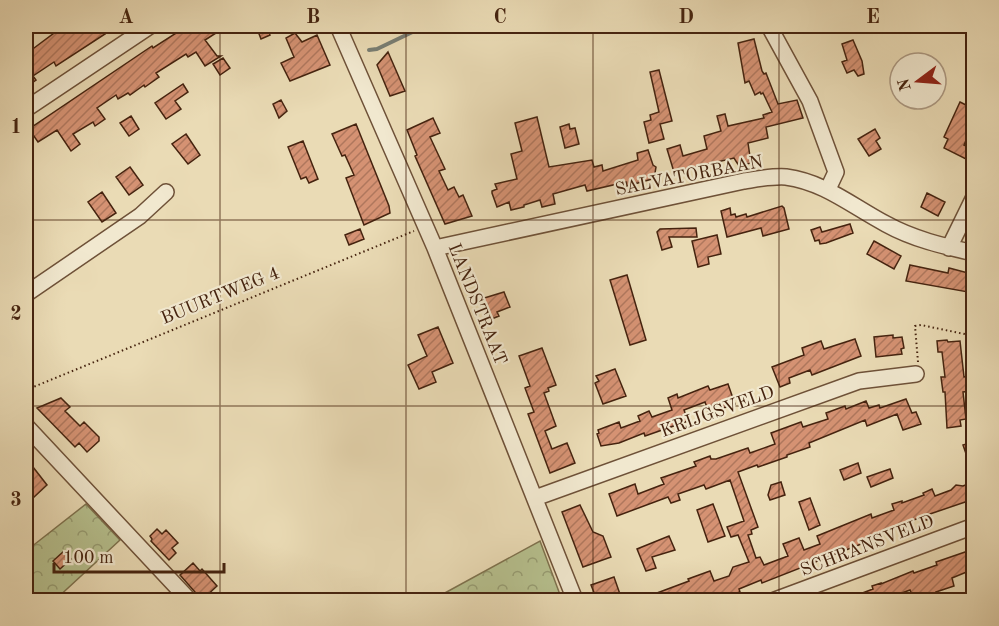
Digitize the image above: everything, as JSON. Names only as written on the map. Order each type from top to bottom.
[{"type":"street","points":[[26,109],[150,26]]},
{"type":"street","name":"LANDSTRAAT","points":[[338,26],[435,248],[575,600]]},
{"type":"street","points":[[769,26],[810,101],[818,122],[836,172],[828,189]]},
{"type":"street","name":"SALVATORBAAN","points":[[435,248],[744,181],[783,177],[828,189],[886,224],[919,239],[974,253]]},
{"type":"street","points":[[26,294],[140,216],[166,192]]},
{"type":"street","points":[[949,248],[974,197]]},
{"type":"street","name":"KRIJGSVELD","points":[[535,498],[859,381],[916,374]]},
{"type":"street","points":[[26,426],[189,600]]},
{"type":"street","name":"SCHRANSVELD","points":[[775,600],[974,526]]},
{"type":"path","name":"BUURTWEG 4","points":[[26,390],[424,226]]},
{"type":"path","points":[[916,374],[919,360],[915,326],[921,325],[974,336]]},
{"type":"green space","points":[[86,504],[120,540],[55,600],[26,600],[26,551]]},
{"type":"green space","points":[[540,541],[562,600],[432,600]]},
{"type":"building","points":[[55,26],[99,26],[105,34],[56,66],[54,62],[33,76],[36,80],[26,87],[26,54],[58,30]]},
{"type":"building","points":[[187,26],[227,26],[205,40],[217,56],[221,56],[205,66],[196,52],[188,57],[186,54],[156,73],[159,77],[145,87],[144,85],[130,95],[128,93],[118,99],[116,95],[97,108],[105,119],[95,126],[93,122],[73,134],[80,144],[71,151],[57,130],[38,142],[29,129],[152,46],[153,48]]},
{"type":"building","points":[[256,26],[266,26],[270,35],[261,39]]},
{"type":"building","points":[[295,33],[302,42],[317,35],[330,65],[290,81],[281,63],[294,57],[286,38]]},
{"type":"building","points":[[754,39],[762,71],[766,73],[778,104],[797,100],[803,118],[766,127],[768,138],[748,143],[751,163],[739,166],[734,158],[674,172],[667,149],[680,145],[683,156],[707,149],[704,136],[721,131],[717,116],[725,114],[728,126],[764,118],[763,115],[772,112],[763,93],[755,95],[749,81],[745,83],[738,43]]},
{"type":"building","points":[[853,40],[862,61],[864,74],[858,76],[854,70],[847,73],[842,62],[847,60],[842,44]]},
{"type":"building","points":[[388,52],[405,91],[390,96],[377,65]]},
{"type":"building","points":[[223,58],[230,68],[220,75],[213,64]]},
{"type":"building","points":[[659,70],[672,121],[660,124],[664,139],[649,143],[644,122],[651,120],[650,115],[659,112],[650,72]]},
{"type":"building","points":[[183,84],[188,92],[175,101],[181,109],[166,119],[155,103]]},
{"type":"building","points":[[281,100],[287,111],[279,118],[273,104]]},
{"type":"building","points":[[960,102],[974,109],[974,131],[971,129],[964,145],[971,148],[966,159],[944,148],[948,139],[944,137]]},
{"type":"building","points":[[131,116],[139,129],[129,136],[120,123]]},
{"type":"building","points":[[537,117],[549,167],[592,160],[594,167],[602,165],[603,171],[638,160],[637,153],[648,150],[653,165],[656,167],[656,178],[627,186],[626,182],[587,191],[585,185],[553,194],[555,204],[542,207],[540,200],[511,210],[509,202],[497,207],[492,193],[497,189],[495,184],[517,179],[511,154],[522,151],[515,123]]},
{"type":"building","points":[[433,118],[440,133],[430,137],[445,169],[439,171],[448,190],[454,187],[459,197],[463,195],[472,216],[445,224],[415,156],[417,155],[407,130]]},
{"type":"building","points":[[356,124],[390,213],[364,225],[346,178],[354,175],[332,134]]},
{"type":"building","points":[[569,124],[570,129],[575,128],[579,144],[565,148],[560,127]]},
{"type":"building","points":[[875,129],[880,138],[876,141],[881,149],[869,156],[858,139]]},
{"type":"building","points":[[186,134],[200,155],[188,164],[172,144]]},
{"type":"building","points":[[303,141],[318,179],[309,183],[306,177],[301,179],[288,147]]},
{"type":"building","points":[[130,167],[143,185],[129,195],[116,177]]},
{"type":"building","points":[[102,192],[116,213],[102,222],[88,202]]},
{"type":"building","points":[[927,193],[945,202],[938,216],[921,207]]},
{"type":"building","points":[[782,206],[789,229],[763,236],[761,228],[727,237],[721,211],[730,208],[731,215],[735,214],[736,217],[746,214],[747,217]]},
{"type":"building","points":[[850,224],[853,233],[820,244],[819,240],[815,241],[811,230],[820,227],[822,232]]},
{"type":"building","points":[[696,228],[697,237],[669,237],[672,247],[662,250],[657,232],[660,229]]},
{"type":"building","points":[[360,229],[364,239],[349,245],[345,235]]},
{"type":"building","points":[[717,235],[721,254],[708,257],[709,264],[698,267],[692,241]]},
{"type":"building","points":[[874,241],[901,256],[894,269],[867,254]]},
{"type":"building","points":[[910,265],[948,273],[949,268],[972,274],[968,292],[906,281]]},
{"type":"building","points":[[627,275],[646,340],[630,345],[610,280]]},
{"type":"building","points":[[504,292],[510,307],[497,312],[499,316],[489,320],[481,299]]},
{"type":"building","points":[[438,327],[453,363],[432,372],[436,382],[419,389],[408,365],[427,356],[418,335]]},
{"type":"building","points":[[893,335],[893,338],[902,337],[904,348],[901,349],[902,354],[876,357],[874,337]]},
{"type":"building","points":[[855,339],[861,356],[812,375],[810,370],[789,378],[790,383],[780,387],[772,367],[804,355],[802,348],[821,341],[824,349]]},
{"type":"building","points":[[947,340],[948,342],[960,341],[964,377],[970,376],[971,391],[963,392],[966,419],[960,420],[961,426],[947,428],[945,392],[943,392],[941,377],[945,377],[942,352],[938,352],[937,341]]},
{"type":"building","points":[[542,348],[556,385],[548,388],[549,391],[544,393],[556,426],[545,431],[552,449],[567,443],[575,463],[550,473],[528,414],[534,412],[525,388],[530,386],[519,356]]},
{"type":"building","points":[[615,369],[626,396],[603,404],[595,383],[599,381],[596,376]]},
{"type":"building","points":[[728,384],[735,404],[709,413],[705,402],[684,410],[688,421],[645,436],[644,433],[619,443],[601,446],[598,430],[619,422],[621,428],[640,421],[638,416],[649,411],[652,417],[672,410],[668,398],[677,394],[678,398],[708,386],[710,390]]},
{"type":"building","points":[[61,398],[70,407],[65,411],[80,426],[84,422],[99,437],[99,441],[87,452],[79,443],[75,447],[37,408]]},
{"type":"building","points":[[906,399],[912,413],[916,412],[921,424],[903,430],[897,414],[867,426],[865,420],[809,443],[810,447],[787,455],[787,457],[738,472],[758,527],[751,530],[752,534],[748,535],[756,558],[760,557],[764,565],[788,556],[783,544],[799,538],[804,550],[820,544],[817,536],[871,514],[872,518],[894,510],[892,504],[924,495],[923,493],[932,489],[935,496],[951,490],[956,485],[968,484],[974,499],[927,515],[929,519],[921,522],[919,518],[878,533],[879,537],[762,583],[761,580],[739,589],[740,592],[718,600],[660,600],[657,593],[689,581],[688,579],[710,571],[714,581],[729,576],[733,567],[749,562],[738,535],[731,537],[727,527],[744,521],[730,480],[706,489],[704,485],[678,494],[680,500],[671,503],[668,497],[617,516],[609,494],[635,484],[638,494],[664,484],[661,478],[696,466],[694,462],[710,456],[711,459],[716,459],[748,448],[750,453],[775,444],[771,433],[801,422],[803,427],[828,419],[826,413],[845,406],[846,409],[866,401],[869,408],[879,405],[880,408]]},
{"type":"building","points":[[974,442],[974,471],[972,471],[963,445]]},
{"type":"building","points":[[26,458],[47,485],[32,499],[26,491]]},
{"type":"building","points":[[858,463],[861,473],[844,480],[840,470]]},
{"type":"building","points":[[890,469],[893,478],[871,487],[867,477]]},
{"type":"building","points":[[781,482],[785,495],[770,500],[768,495],[771,485]]},
{"type":"building","points":[[810,498],[820,525],[809,530],[799,502]]},
{"type":"building","points":[[713,504],[725,536],[708,542],[697,510]]},
{"type":"building","points":[[580,505],[593,532],[603,536],[611,557],[583,567],[562,512]]},
{"type":"building","points":[[157,529],[162,534],[166,530],[178,543],[172,548],[176,553],[169,560],[151,541],[150,536]]},
{"type":"building","points":[[669,536],[675,550],[652,557],[656,568],[646,571],[637,549]]},
{"type":"building","points":[[64,551],[71,559],[60,569],[53,561]]},
{"type":"building","points":[[968,551],[973,564],[968,566],[969,571],[952,578],[954,586],[936,592],[937,594],[914,600],[910,590],[891,597],[892,600],[844,600],[873,589],[872,586],[937,565],[936,562]]},
{"type":"building","points":[[193,563],[200,571],[202,569],[217,586],[202,600],[180,575]]},
{"type":"building","points":[[614,577],[622,600],[597,600],[591,585]]},
{"type":"waterway","points":[[369,50],[377,49],[425,26]]}]
